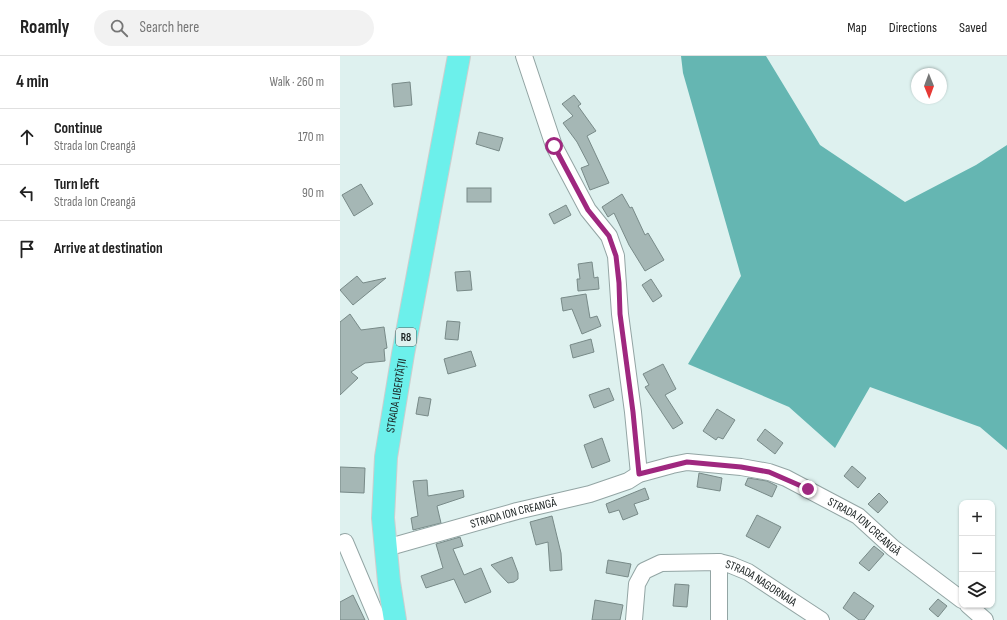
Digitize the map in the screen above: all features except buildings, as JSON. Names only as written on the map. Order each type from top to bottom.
[{"type":"highway","name":"STRADA LIBERTĂȚII","points":[[395,620],[389,582],[383,498],[389,442],[440,150],[459,56]]},
{"type":"street","points":[[524,56],[554,146],[588,210],[609,236],[616,256],[620,314],[633,412],[639,474]]},
{"type":"street","name":"STRADA ION CREANGĂ","points":[[386,548],[517,511],[596,492],[628,481],[639,474],[687,462],[741,467],[769,472],[786,478],[858,516],[893,548],[959,598]]},
{"type":"street","points":[[345,542],[378,620]]},
{"type":"street","name":"STRADA NAGORNAIA","points":[[634,620],[638,584],[644,571],[661,563],[719,562],[748,572],[821,620]]},
{"type":"street","name":"STRADA NAGORNAIA","points":[[719,562],[719,620]]},
{"type":"street","points":[[971,608],[985,620]]},
{"type":"shaded area","points":[[681,56],[766,56],[820,145],[905,202],[976,165],[1007,145],[1007,450],[980,427],[870,387],[835,448],[789,407],[688,364],[741,276],[683,73]]},
{"type":"route","points":[[554,146],[588,210],[609,236],[616,256],[620,314],[633,412],[639,474],[687,462],[741,467],[769,472],[786,478],[808,489]]}]
